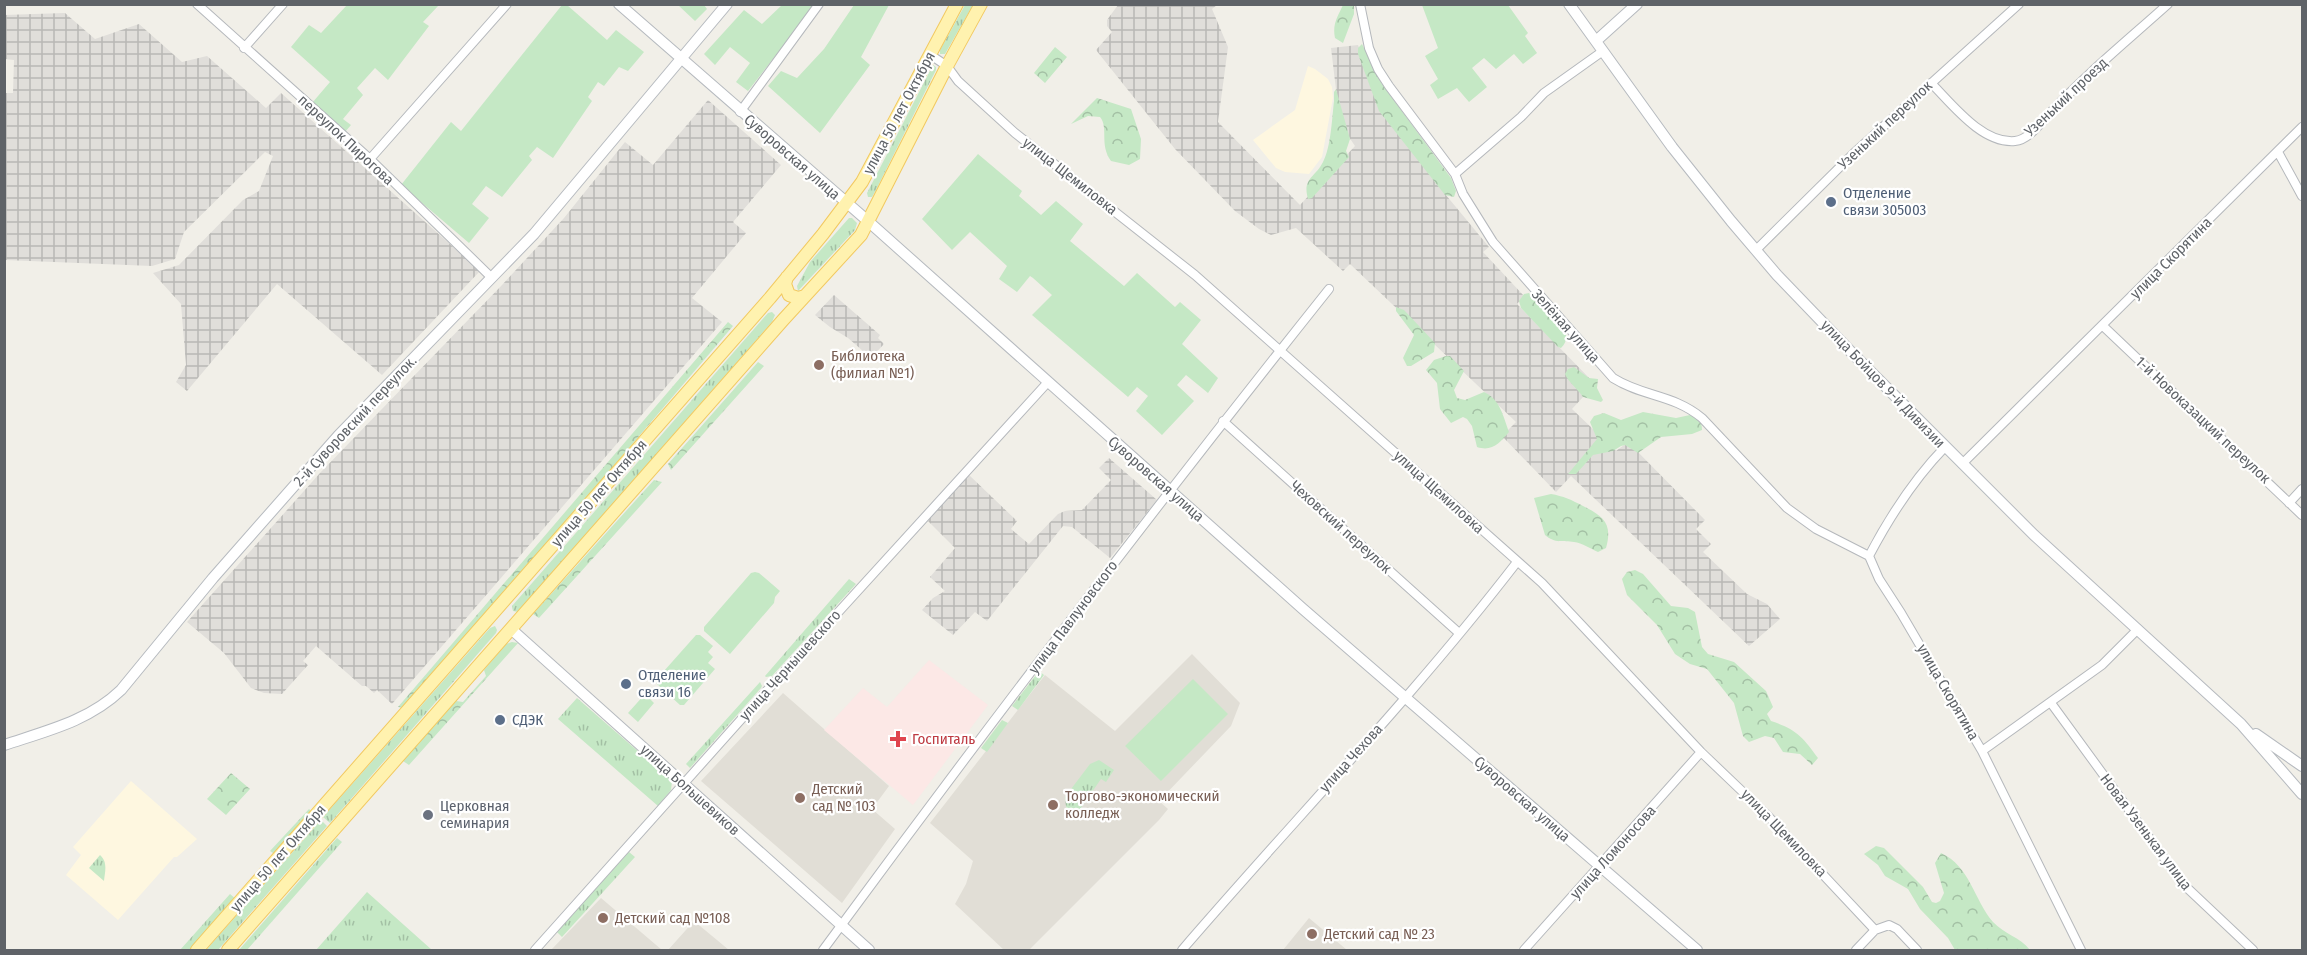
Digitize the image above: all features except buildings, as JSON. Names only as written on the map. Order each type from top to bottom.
[{"type":"main road","name":"улица 50 лет Октября","points":[[197,951],[770,298],[847,204],[887,138],[957,4]]},
{"type":"main road","name":"улица 50 лет Октября","points":[[228,951],[788,314],[861,235],[981,4]]},
{"type":"main road","points":[[787,278],[785,284],[789,295],[798,298],[805,296]]},
{"type":"main road","points":[[770,298],[780,297],[784,300],[788,304],[788,314]]},
{"type":"main road","points":[[493,614],[511,629]]},
{"type":"street","name":"переулок Пирогова","points":[[197,4],[370,159],[492,278]]},
{"type":"street","points":[[244,48],[283,4]]},
{"type":"street","points":[[370,159],[507,4]]},
{"type":"street","name":"Суворовская улица","points":[[619,4],[1696,951]]},
{"type":"street","name":"2-й Суворовский переулок.","points":[[4,745],[90,715],[107,704],[121,690],[213,578],[338,435],[534,234],[727,4]]},
{"type":"street","points":[[740,112],[819,4]]},
{"type":"street","name":"Зелёная улица","points":[[1360,4],[1369,48],[1378,69],[1455,174],[1462,194],[1493,242],[1613,378],[1625,385],[1664,396],[1691,409],[1787,508],[1816,529],[1869,556]]},
{"type":"street","name":"улица Бойцов 9-й Дивизии","points":[[1569,4],[1672,147],[1756,250],[1852,354],[2034,535],[2241,724],[2302,794]]},
{"type":"street","points":[[1596,41],[1636,4]]},
{"type":"street","name":"Узенький переулок","points":[[1756,250],[1854,153],[2019,4]]},
{"type":"street","name":"Узенький проезд","points":[[1931,83],[1973,126],[1995,137],[2013,142],[2019,141],[2029,135],[2061,100],[2168,4]]},
{"type":"street","points":[[1455,174],[1521,117],[1544,93],[1603,51]]},
{"type":"street","name":"улица Щемиловка","points":[[929,54],[947,66],[958,81],[1015,134],[1195,275],[1542,583],[1701,752],[1767,815],[1875,930]]},
{"type":"street","name":"улица Скорятина","points":[[1962,464],[2302,127]]},
{"type":"street","points":[[2278,152],[2302,196]]},
{"type":"street","name":"улица Павлуновского","points":[[823,951],[1085,600],[1223,421],[1329,289]]},
{"type":"street","name":"1-й Новоказацкий переулок","points":[[2103,326],[2302,515]]},
{"type":"street","name":"улица Чернышевского","points":[[535,951],[1048,382]]},
{"type":"street","name":"Чеховский переулок","points":[[1223,421],[1459,633]]},
{"type":"street","points":[[1869,556],[1898,504],[1945,447]]},
{"type":"street","points":[[2289,503],[2302,489]]},
{"type":"street","name":"улица Скорятина","points":[[1869,556],[1879,579],[1982,751],[2081,951]]},
{"type":"street","name":"улица Чехова","points":[[1182,951],[1405,697],[1517,562]]},
{"type":"street","name":"улица Большевиков","points":[[511,629],[869,951]]},
{"type":"street","points":[[1982,751],[2102,665],[2138,629]]},
{"type":"street","name":"Новая Узенькая улица","points":[[2051,703],[2182,884],[2253,951]]},
{"type":"street","name":"улица Бойцов 9-й Дивизии","points":[[2241,724],[2302,766]]},
{"type":"street","name":"улица Ломоносова","points":[[1524,951],[1701,752]]},
{"type":"street","points":[[1856,951],[1875,930],[1884,925],[1893,926],[1917,951]]},
{"type":"shaded area","points":[[1118,5],[1217,5],[1212,9],[1228,47],[1218,122],[1300,205],[1355,146],[1345,131],[1338,106],[1331,48],[1358,45],[1383,112],[1436,183],[1489,247],[1483,252],[1524,296],[1517,304],[1595,384],[1572,409],[1616,451],[1628,442],[1705,520],[1696,529],[1711,544],[1703,552],[1747,594],[1767,604],[1780,619],[1749,646],[1571,476],[1556,492],[1502,436],[1516,422],[1350,264],[1343,271],[1296,228],[1271,235],[1235,211],[1175,149],[1096,50],[1112,32],[1107,26],[1107,20]]},
{"type":"shaded area","points":[[65,13],[95,39],[139,24],[182,62],[207,56],[266,108],[281,93],[480,271],[382,375],[277,284],[187,391],[176,382],[186,365],[181,304],[153,273],[179,265],[243,200],[259,191],[273,156],[265,152],[184,232],[175,259],[152,266],[5,260],[4,93],[13,93],[14,60],[5,59],[4,15]]},
{"type":"shaded area","points":[[1308,66],[1328,79],[1332,87],[1333,98],[1322,157],[1309,174],[1285,172],[1276,168],[1253,140],[1295,110]]},
{"type":"shaded area","points":[[708,100],[781,165],[733,222],[746,233],[692,298],[722,322],[392,704],[377,690],[374,693],[366,686],[362,686],[316,646],[303,661],[308,665],[282,694],[264,693],[251,688],[224,653],[187,622],[320,473],[564,218],[625,142],[653,165]]},
{"type":"shaded area","points":[[834,295],[880,335],[878,338],[884,344],[871,358],[848,338],[815,315]]},
{"type":"shaded area","points":[[1109,458],[1157,500],[1110,558],[1072,527],[1063,526],[987,621],[975,612],[953,635],[922,610],[933,598],[945,591],[930,577],[955,548],[927,520],[968,474],[1017,521],[1011,529],[1029,544],[1058,514],[1065,511],[1082,510],[1111,480],[1099,468]]},
{"type":"shaded area","name":"Торгово-экономический колледж","points":[[1192,654],[1240,703],[1231,726],[1159,801],[1168,809],[1159,820],[1029,950],[1004,950],[955,904],[966,884],[973,861],[930,823],[1045,675],[1115,731]]},
{"type":"shaded area","name":"Госпиталь","points":[[929,660],[988,705],[913,805],[824,730],[863,688],[887,707]]},
{"type":"shaded area","name":"Детский сад № 103","points":[[783,693],[889,786],[872,809],[895,829],[842,903],[701,781]]},
{"type":"shaded area","points":[[131,781],[197,839],[177,857],[174,857],[118,920],[66,875],[81,855],[73,847]]},
{"type":"shaded area","name":"Детский сад №108","points":[[601,898],[662,950],[551,950]]},
{"type":"shaded area","name":"Детский сад № 23","points":[[1309,918],[1347,950],[1283,950]]},
{"type":"shaded area","points":[[694,921],[729,950],[668,950]]},
{"type":"green space","points":[[347,5],[439,5],[423,22],[429,26],[388,80],[375,68],[357,88],[363,95],[343,119],[351,125],[345,132],[312,103],[330,82],[291,47],[309,25],[321,33]]},
{"type":"green space","points":[[562,5],[567,5],[607,40],[616,30],[644,52],[628,71],[619,67],[604,86],[598,82],[588,97],[592,101],[553,158],[537,147],[529,156],[532,160],[502,197],[486,186],[472,204],[489,218],[469,243],[401,185],[451,122],[461,131]]},
{"type":"green space","points":[[678,5],[704,5],[707,9],[695,21]]},
{"type":"green space","points":[[782,5],[815,5],[748,91],[736,82],[750,63],[730,47],[715,65],[704,54],[744,10],[762,24]]},
{"type":"green space","points":[[854,5],[889,5],[861,57],[870,65],[820,133],[768,86],[781,71],[797,78],[824,49]]},
{"type":"green space","points":[[965,5],[973,5],[945,54],[940,54],[940,50]]},
{"type":"green space","points":[[1343,5],[1354,5],[1354,14],[1343,43],[1335,38],[1334,28]]},
{"type":"green space","points":[[1422,5],[1508,5],[1528,33],[1525,36],[1537,53],[1523,64],[1514,54],[1496,69],[1484,58],[1472,68],[1487,87],[1469,102],[1457,88],[1438,99],[1430,85],[1438,79],[1425,56],[1438,48]]},
{"type":"green space","points":[[1362,44],[1382,84],[1451,178],[1456,191],[1454,197],[1445,195],[1379,111],[1358,54],[1358,48]]},
{"type":"green space","points":[[1055,47],[1067,57],[1045,83],[1034,73]]},
{"type":"green space","points":[[933,65],[936,70],[876,190],[872,197],[868,197],[867,193]]},
{"type":"green space","points":[[1336,89],[1350,139],[1346,151],[1349,157],[1312,198],[1308,199],[1308,182],[1320,167],[1328,149]]},
{"type":"green space","points":[[1097,98],[1131,109],[1141,139],[1140,159],[1129,165],[1111,161],[1105,148],[1104,126],[1100,117],[1088,116],[1071,124]]},
{"type":"green space","points":[[978,154],[1022,191],[1019,196],[1041,215],[1056,201],[1083,224],[1070,241],[1124,286],[1137,273],[1175,307],[1180,302],[1201,320],[1182,344],[1218,378],[1208,393],[1186,375],[1177,385],[1194,401],[1162,435],[1136,411],[1148,396],[1137,387],[1128,397],[1032,315],[1052,295],[1030,276],[1017,292],[999,279],[1007,266],[970,232],[952,250],[922,219]]},
{"type":"green space","points":[[849,218],[857,223],[855,230],[798,291],[797,286],[810,262]]},
{"type":"green space","points":[[1529,293],[1565,329],[1566,339],[1561,348],[1521,308],[1519,301],[1524,294]]},
{"type":"green space","points":[[1396,307],[1404,310],[1435,343],[1434,352],[1411,366],[1407,366],[1403,358],[1414,335],[1396,311]]},
{"type":"green space","points":[[772,312],[775,315],[772,322],[518,612],[513,611],[512,606],[768,313]]},
{"type":"green space","points":[[728,322],[733,326],[407,708],[398,707]]},
{"type":"green space","points":[[1450,356],[1464,371],[1454,390],[1457,398],[1465,400],[1484,392],[1494,399],[1500,409],[1509,432],[1495,446],[1477,447],[1472,426],[1467,419],[1463,417],[1451,423],[1440,409],[1437,383],[1426,370],[1434,360]]},
{"type":"green space","points":[[758,362],[764,366],[671,470],[668,464]]},
{"type":"green space","points":[[1574,367],[1589,378],[1598,379],[1597,388],[1603,400],[1601,402],[1583,397],[1569,380],[1565,374],[1568,369]]},
{"type":"green space","points":[[1643,412],[1676,418],[1690,415],[1699,420],[1702,430],[1692,434],[1661,437],[1638,453],[1625,445],[1613,451],[1593,455],[1576,474],[1568,474],[1597,439],[1590,422],[1594,416],[1604,413],[1621,420]]},
{"type":"green space","points":[[654,480],[662,482],[539,618],[533,614]]},
{"type":"green space","points":[[1551,494],[1571,500],[1601,517],[1605,521],[1608,532],[1606,548],[1598,552],[1570,541],[1556,541],[1545,535],[1534,498]]},
{"type":"green space","points":[[1635,570],[1643,574],[1671,606],[1688,608],[1695,612],[1702,647],[1708,654],[1734,662],[1766,691],[1773,707],[1767,714],[1771,721],[1787,727],[1803,739],[1818,758],[1812,765],[1800,754],[1783,752],[1774,738],[1765,736],[1749,742],[1743,736],[1734,703],[1707,669],[1690,664],[1675,654],[1657,625],[1627,595],[1622,579],[1627,572]]},
{"type":"green space","points":[[755,572],[780,591],[774,603],[730,654],[704,631],[704,627],[751,573]]},
{"type":"green space","points":[[849,579],[856,584],[772,676],[766,677],[765,676]]},
{"type":"green space","points":[[495,626],[496,633],[330,823],[323,817],[490,628]]},
{"type":"green space","points":[[696,635],[700,635],[713,646],[708,652],[713,657],[708,663],[715,669],[684,705],[680,705],[657,684],[656,680]]},
{"type":"green space","points":[[518,643],[409,765],[403,761],[456,701],[463,702],[486,676],[484,670],[506,644]]},
{"type":"green space","points":[[1039,671],[1044,675],[1018,710],[1012,706]]},
{"type":"green space","points":[[1193,679],[1228,714],[1161,781],[1125,746]]},
{"type":"green space","points":[[760,682],[761,688],[690,768],[686,764]]},
{"type":"green space","points":[[645,694],[654,703],[638,722],[628,713]]},
{"type":"green space","points":[[577,698],[672,781],[671,790],[658,806],[558,719]]},
{"type":"green space","points":[[1002,720],[1008,723],[987,752],[981,748]]},
{"type":"green space","points":[[1099,760],[1114,770],[1106,782],[1101,779],[1076,815],[1066,807],[1065,797],[1090,764]]},
{"type":"green space","points":[[231,773],[250,789],[226,815],[207,799]]},
{"type":"green space","points":[[309,809],[313,813],[276,855],[270,851]]},
{"type":"green space","points":[[321,820],[327,826],[218,950],[206,950]]},
{"type":"green space","points":[[337,838],[342,842],[247,950],[239,950]]},
{"type":"green space","points":[[1876,846],[1884,848],[1923,887],[1932,902],[1936,903],[1940,901],[1944,893],[1935,863],[1941,853],[1951,859],[1965,875],[1993,922],[2030,950],[1955,950],[1948,938],[1920,909],[1908,889],[1885,876],[1878,865],[1864,854]]},
{"type":"green space","points":[[629,852],[635,857],[562,937],[556,931]]},
{"type":"green space","points":[[100,855],[105,864],[104,881],[89,868]]},
{"type":"green space","points":[[367,892],[432,950],[316,950]]},
{"type":"green space","points":[[230,894],[237,900],[192,950],[180,950]]},
{"type":"place","name":"Отделение связи 305003","points":[[1831,202]]},
{"type":"place","name":"Библиотека (филиал №1)","points":[[819,365]]},
{"type":"place","name":"Отделение связи 16","points":[[626,684]]},
{"type":"place","name":"СДЭК","points":[[500,720]]},
{"type":"place","name":"Госпиталь","points":[[898,739]]},
{"type":"place","name":"Детский сад № 103","points":[[800,798]]},
{"type":"place","name":"Торгово-экономический колледж","points":[[1053,805]]},
{"type":"place","name":"Церковная семинария","points":[[428,815]]},
{"type":"place","name":"Детский сад №108","points":[[603,918]]},
{"type":"place","name":"Детский сад № 23","points":[[1312,934]]}]
